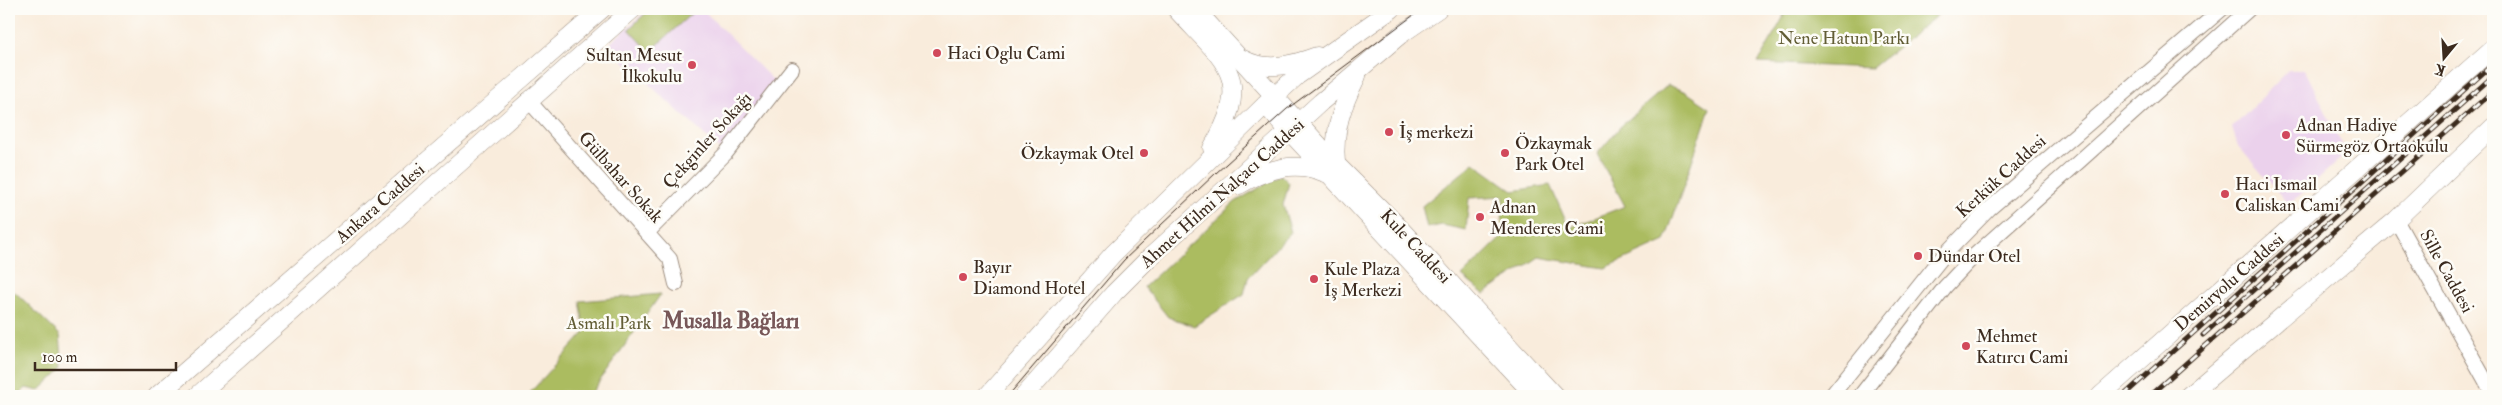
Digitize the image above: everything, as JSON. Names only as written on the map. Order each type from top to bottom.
[{"type":"main road","name":"Ankara Caddesi","points":[[157,396],[602,9]]},
{"type":"main road","name":"Ankara Caddesi","points":[[197,396],[528,100],[633,9]]},
{"type":"main road","points":[[1176,9],[1223,62],[1232,78],[1234,87],[1228,116],[1198,170]]},
{"type":"main road","name":"Kule Caddesi","points":[[1195,9],[1237,55],[1270,100],[1535,396]]},
{"type":"main road","name":"Ahmet Hilmi Nalçacı Caddesi","points":[[987,396],[1113,254],[1270,100],[1297,76],[1392,9]]},
{"type":"main road","name":"Ahmet Hilmi Nalçacı Caddesi","points":[[1024,396],[1114,293],[1218,195],[1294,126],[1400,35],[1438,9]]},
{"type":"main road","points":[[1237,55],[1257,65],[1278,66],[1306,60],[1335,48]]},
{"type":"main road","name":"Demiryolu Caddesi","points":[[2100,396],[2493,48]]},
{"type":"main road","points":[[1218,195],[1275,168],[1310,166],[1331,168],[1338,117],[1361,69]]},
{"type":"main road","points":[[2188,396],[2396,220],[2493,127]]},
{"type":"main road","name":"Kule Caddesi","points":[[1331,168],[1395,223],[1555,396]]},
{"type":"street","name":"Kerkük Caddesi","points":[[1831,396],[1944,254],[1989,209],[2222,9]]},
{"type":"street","points":[[1860,396],[1945,287],[1975,256],[2249,9]]},
{"type":"street","name":"Çekginler Sokağı","points":[[647,233],[726,153],[792,69]]},
{"type":"street","name":"Gülbahar Sokak","points":[[528,100],[670,259],[676,284]]},
{"type":"street","name":"Sille Caddesi","points":[[2396,220],[2493,394]]},
{"type":"shaded area","name":"Sultan Mesut İlkokulu","points":[[648,9],[702,9],[776,83],[722,151],[607,46]]},
{"type":"shaded area","name":"Adnan Hadiye Sürmegöz Ortaokulu","points":[[2289,70],[2305,70],[2345,150],[2341,158],[2289,205],[2238,146],[2232,128]]},
{"type":"green space","points":[[650,9],[692,9],[694,11],[650,52],[629,29]]},
{"type":"green space","name":"Nene Hatun Parkı","points":[[1784,9],[1945,9],[1872,68],[1758,63],[1783,18]]},
{"type":"green space","points":[[1668,85],[1686,92],[1710,108],[1665,241],[1605,268],[1539,257],[1484,294],[1462,276],[1501,238],[1504,196],[1469,198],[1466,230],[1442,225],[1427,228],[1422,206],[1474,163],[1513,191],[1550,185],[1569,228],[1625,206],[1597,154],[1622,125]]},
{"type":"green space","points":[[1281,175],[1289,183],[1283,205],[1291,232],[1248,278],[1244,294],[1194,326],[1168,317],[1144,287],[1235,202]]},
{"type":"green space","points":[[15,292],[60,335],[63,368],[39,391],[26,388],[18,396],[9,396],[9,297]]},
{"type":"green space","name":"Asmalı Park","points":[[661,294],[589,396],[527,396],[585,332],[580,301]]},
{"type":"tram line","points":[[1008,396],[1124,260],[1216,173],[1287,109],[1422,9]]},
{"type":"railway","points":[[2123,396],[2493,64]]},
{"type":"railway","points":[[2203,335],[2493,76]]},
{"type":"railway","points":[[2149,396],[2493,91]]},
{"type":"place","name":"Haci Oglu Cami","points":[[937,53]]},
{"type":"place","name":"Sultan Mesut İlkokulu","points":[[692,65]]},
{"type":"place","name":"İş merkezi","points":[[1389,132]]},
{"type":"place","name":"Adnan Hadiye Sürmegöz Ortaokulu","points":[[2286,135]]},
{"type":"place","name":"Özkaymak Otel","points":[[1144,153]]},
{"type":"place","name":"Özkaymak Park Otel","points":[[1505,153]]},
{"type":"place","name":"Haci Ismail Caliskan Cami","points":[[2225,194]]},
{"type":"place","name":"Adnan Menderes Cami","points":[[1480,217]]},
{"type":"place","name":"Dündar Otel","points":[[1918,256]]},
{"type":"place","name":"Bayır Diamond Hotel","points":[[963,277]]},
{"type":"place","name":"Kule Plaza İş Merkezi","points":[[1314,279]]},
{"type":"place","name":"Mehmet Katırcı Cami","points":[[1966,346]]},
{"type":"district","name":"Musalla Bağları","points":[[731,320]]}]
